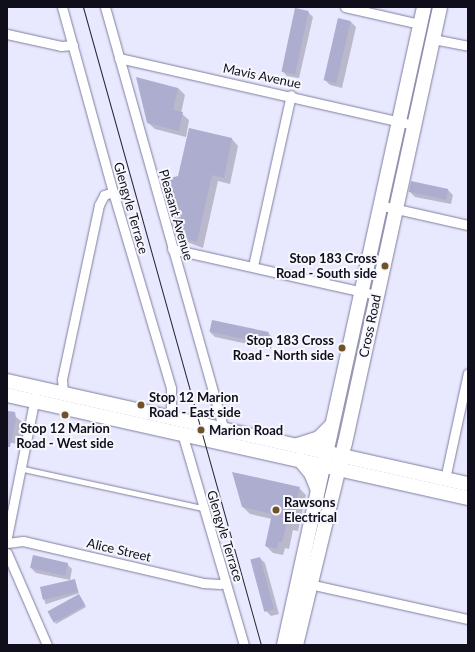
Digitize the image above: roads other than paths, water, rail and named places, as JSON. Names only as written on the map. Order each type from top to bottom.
[{"type":"main road","name":"Cross Road","points":[[296,645],[318,490],[379,205],[424,7]]},
{"type":"main road","name":"Cross Road","points":[[284,645],[333,496],[394,209],[440,7]]},
{"type":"main road","points":[[7,381],[36,394],[182,433],[300,460],[325,459],[340,462],[368,461],[468,484]]},
{"type":"main road","points":[[7,395],[36,394],[63,386],[170,416],[298,445],[325,459]]},
{"type":"main road","points":[[298,445],[319,438],[332,425]]},
{"type":"main road","points":[[348,429],[353,445],[368,461]]},
{"type":"main road","points":[[300,460],[311,473],[318,490]]},
{"type":"main road","points":[[340,462],[359,474],[468,498]]},
{"type":"main road","points":[[333,496],[344,480],[359,474]]},
{"type":"street","name":"Glengyle Terrace","points":[[62,7],[113,192],[170,388],[170,416]]},
{"type":"street","name":"Pleasant Avenue","points":[[105,7],[224,429]]},
{"type":"street","points":[[345,7],[420,24]]},
{"type":"street","points":[[7,34],[62,46],[73,45]]},
{"type":"street","points":[[433,39],[468,46]]},
{"type":"street","name":"Mavis Avenue","points":[[119,58],[291,95],[414,125]]},
{"type":"street","points":[[253,266],[291,95]]},
{"type":"street","points":[[63,386],[99,205],[104,195],[113,192]]},
{"type":"street","points":[[379,205],[468,225]]},
{"type":"street","points":[[172,249],[253,266],[376,295]]},
{"type":"street","points":[[445,479],[468,373]]},
{"type":"street","points":[[7,537],[19,468],[36,394]]},
{"type":"street","name":"Glengyle Terrace","points":[[182,433],[244,645]]},
{"type":"street","name":"Alice Street","points":[[7,543],[23,541],[203,583],[220,584],[226,582]]},
{"type":"street","points":[[7,553],[47,645]]},
{"type":"street","points":[[304,583],[468,619]]},
{"type":"lane","points":[[19,468],[203,508]]},
{"type":"tram line","points":[[83,7],[261,645]]},
{"type":"place","name":"Stop 183 Cross Road - South side","points":[[385,266]]},
{"type":"place","name":"Stop 183 Cross Road - North side","points":[[342,348]]},
{"type":"place","name":"Stop 12 Marion Road - East side","points":[[141,405]]},
{"type":"place","name":"Stop 12 Marion Road - West side","points":[[65,415]]},
{"type":"place","name":"Marion Road","points":[[201,430]]},
{"type":"place","name":"Rawsons Electrical","points":[[276,510]]}]
